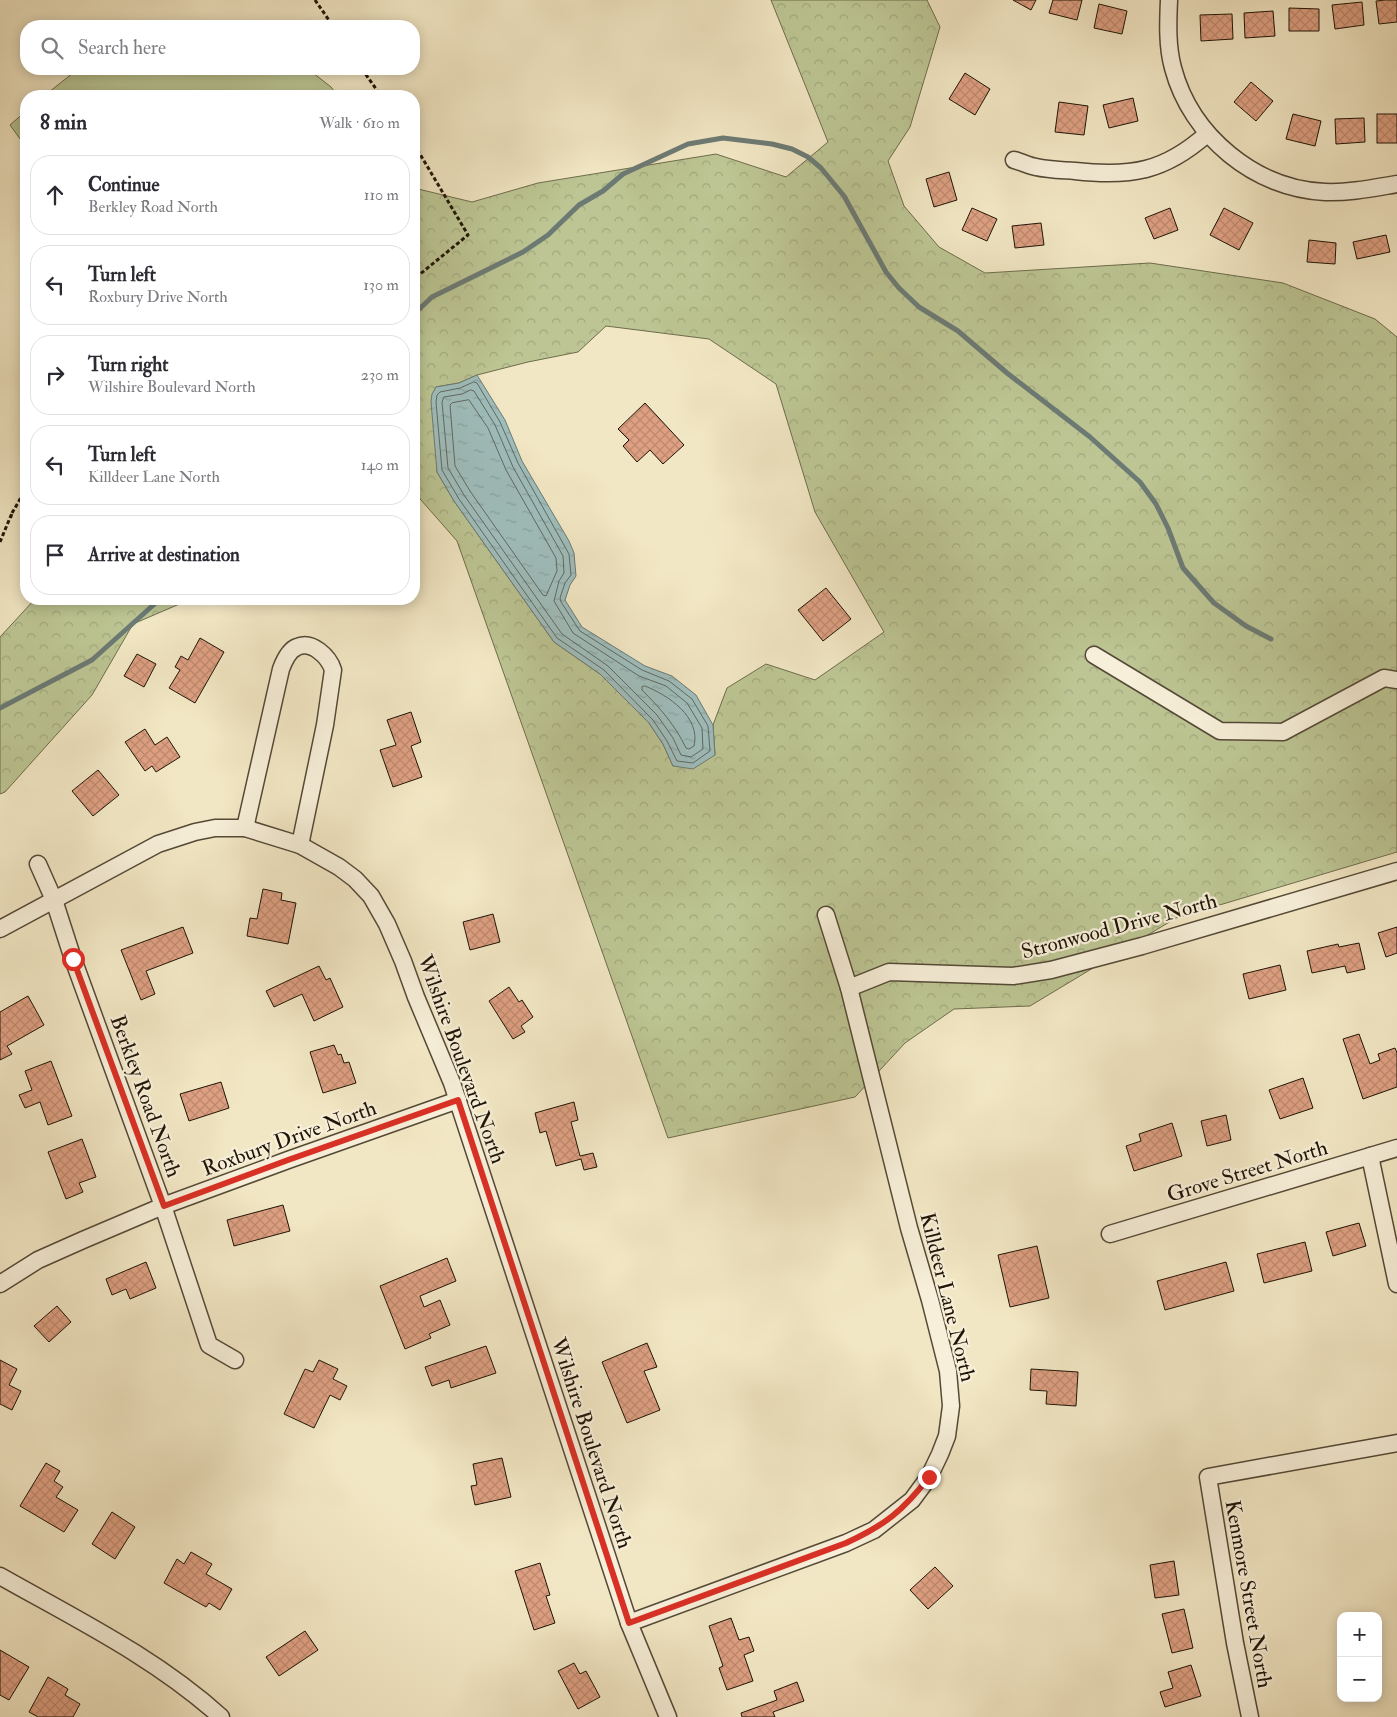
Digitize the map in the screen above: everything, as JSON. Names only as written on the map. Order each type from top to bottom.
[{"type":"street","points":[[1169,0],[1169,46],[1173,68],[1181,91],[1193,114],[1207,134],[1226,153],[1248,168],[1275,182],[1301,189],[1324,192],[1348,192],[1397,184]]},
{"type":"street","points":[[1014,160],[1037,168],[1119,174],[1168,162],[1188,150],[1207,134]]},
{"type":"street","points":[[245,828],[281,668],[285,658],[296,647],[306,645],[326,656],[333,670],[325,725],[300,845]]},
{"type":"street","points":[[1094,656],[1220,731],[1283,732],[1384,678],[1397,680]]},
{"type":"street","name":"Wilshire Boulevard North","points":[[0,929],[158,844],[194,832],[215,828],[245,828],[300,845],[339,867],[355,879],[371,896],[387,924],[452,1083],[629,1623],[668,1717]]},
{"type":"street","name":"Berkley Road North","points":[[38,864],[54,900],[73,959],[164,1206],[209,1345],[235,1360]]},
{"type":"street","name":"Stronwood Drive North","points":[[849,988],[889,972],[1013,976],[1051,970],[1142,946],[1397,871]]},
{"type":"street","name":"Killdeer Lane North","points":[[629,1623],[846,1543],[874,1530],[912,1500],[929,1477],[947,1436],[951,1406],[948,1371],[909,1228],[849,988],[826,915]]},
{"type":"street","name":"Roxbury Drive North","points":[[0,1284],[38,1260],[164,1206],[458,1100]]},
{"type":"street","name":"Grove Street North","points":[[1110,1234],[1397,1148]]},
{"type":"street","points":[[1370,1156],[1397,1284]]},
{"type":"street","name":"Kenmore Street North","points":[[1250,1717],[1235,1643],[1208,1477],[1397,1443]]},
{"type":"street","points":[[0,1576],[142,1656],[196,1694],[221,1717]]},
{"type":"path","points":[[316,0],[329,20]]},
{"type":"path","points":[[366,75],[377,90]]},
{"type":"path","points":[[420,154],[468,235],[420,274]]},
{"type":"path","points":[[0,542],[20,499]]},
{"type":"path","points":[[10,520],[12,513]]},
{"type":"green space","points":[[771,0],[927,0],[940,27],[910,127],[888,161],[904,206],[939,247],[985,273],[1150,263],[1283,283],[1375,319],[1397,337],[1397,852],[1176,918],[1030,1006],[954,1009],[905,1043],[855,1097],[668,1138],[457,541],[420,499],[420,189],[472,202],[538,183],[716,154],[786,177],[828,142]],"holes":[[[606,326],[709,339],[776,384],[815,512],[884,632],[815,680],[766,664],[727,688],[713,725],[715,755],[673,766],[663,744],[649,723],[600,674],[554,642],[454,501],[437,472],[436,387],[459,383],[477,375],[528,362],[578,352]]]},
{"type":"green space","points":[[70,75],[316,75],[333,90],[52,90]]},
{"type":"green space","points":[[20,116],[20,139],[10,125]]},
{"type":"green space","points":[[29,605],[177,605],[133,624],[92,695],[5,792],[0,794],[0,637]]},
{"type":"water","points":[[477,375],[505,420],[522,461],[569,541],[574,553],[576,576],[570,585],[565,600],[582,627],[645,666],[672,676],[696,695],[713,725],[715,755],[693,769],[673,766],[663,744],[649,723],[600,674],[554,642],[454,501],[437,472],[431,402],[432,394],[436,387],[459,383]]},
{"type":"building","points":[[1013,0],[1036,0],[1031,10]]},
{"type":"building","points":[[1053,0],[1082,0],[1077,20],[1049,13]]},
{"type":"building","points":[[1397,0],[1397,22],[1379,24],[1376,1]]},
{"type":"building","points":[[1362,2],[1364,25],[1335,29],[1332,5]]},
{"type":"building","points":[[1099,4],[1127,11],[1122,34],[1094,28]]},
{"type":"building","points":[[1289,8],[1319,9],[1319,31],[1289,31]]},
{"type":"building","points":[[1273,11],[1275,36],[1245,38],[1244,13]]},
{"type":"building","points":[[1232,14],[1233,39],[1201,41],[1200,15]]},
{"type":"building","points":[[965,73],[990,89],[975,115],[949,99]]},
{"type":"building","points":[[1251,82],[1273,101],[1256,121],[1234,102]]},
{"type":"building","points":[[1133,98],[1138,121],[1109,128],[1103,105]]},
{"type":"building","points":[[1059,102],[1088,106],[1084,135],[1055,132]]},
{"type":"building","points":[[1293,114],[1321,121],[1315,146],[1286,139]]},
{"type":"building","points":[[1377,114],[1397,114],[1397,143],[1377,143]]},
{"type":"building","points":[[1364,118],[1365,142],[1336,144],[1335,119]]},
{"type":"building","points":[[949,172],[957,200],[934,207],[926,179]]},
{"type":"building","points":[[972,208],[997,219],[987,241],[962,230]]},
{"type":"building","points":[[1170,208],[1178,230],[1154,239],[1145,218]]},
{"type":"building","points":[[1224,208],[1253,223],[1239,250],[1210,235]]},
{"type":"building","points":[[1041,223],[1044,245],[1015,248],[1012,226]]},
{"type":"building","points":[[1386,235],[1390,252],[1357,259],[1353,242]]},
{"type":"building","points":[[1309,240],[1336,243],[1335,264],[1307,262]]},
{"type":"building","points":[[645,403],[684,445],[663,464],[650,450],[637,462],[623,446],[629,440],[618,429]]},
{"type":"building","points":[[826,588],[851,619],[823,641],[798,610]]},
{"type":"building","points":[[200,638],[224,652],[195,703],[169,688],[180,670],[175,667],[181,656],[188,660]]},
{"type":"building","points":[[137,654],[156,664],[144,687],[124,676]]},
{"type":"building","points":[[411,712],[421,742],[411,746],[422,777],[393,787],[380,750],[396,745],[387,720]]},
{"type":"building","points":[[145,729],[155,745],[167,737],[180,757],[156,772],[152,766],[145,771],[125,742]]},
{"type":"building","points":[[98,770],[119,795],[93,816],[72,791]]},
{"type":"building","points":[[263,889],[282,893],[281,900],[296,903],[288,944],[247,936],[250,918],[257,919]]},
{"type":"building","points":[[493,914],[500,942],[470,950],[463,922]]},
{"type":"building","points":[[183,927],[193,953],[146,971],[155,994],[141,1000],[121,950]]},
{"type":"building","points":[[1397,927],[1397,953],[1386,957],[1378,933]]},
{"type":"building","points":[[1359,943],[1365,969],[1347,973],[1345,966],[1312,973],[1307,951],[1338,944],[1339,947]]},
{"type":"building","points":[[1280,965],[1286,990],[1249,999],[1243,974]]},
{"type":"building","points":[[319,966],[326,980],[330,978],[343,1007],[314,1021],[302,994],[274,1007],[266,991]]},
{"type":"building","points":[[509,987],[519,1002],[522,1000],[533,1017],[521,1026],[525,1032],[513,1039],[489,1001]]},
{"type":"building","points":[[28,996],[44,1025],[7,1046],[12,1054],[0,1060],[0,1012]]},
{"type":"building","points":[[1359,1034],[1370,1064],[1380,1060],[1378,1054],[1395,1048],[1397,1053],[1397,1087],[1363,1099],[1343,1039]]},
{"type":"building","points":[[334,1045],[338,1055],[341,1054],[344,1063],[349,1062],[356,1083],[323,1093],[310,1052]]},
{"type":"building","points":[[51,1061],[72,1116],[48,1125],[40,1102],[25,1108],[19,1095],[32,1090],[25,1071]]},
{"type":"building","points":[[1303,1078],[1313,1108],[1280,1119],[1269,1090]]},
{"type":"building","points":[[221,1082],[229,1108],[189,1121],[180,1094]]},
{"type":"building","points":[[574,1102],[578,1120],[571,1122],[580,1156],[593,1153],[597,1167],[584,1170],[581,1159],[556,1166],[546,1131],[540,1133],[535,1113]]},
{"type":"building","points":[[1226,1115],[1231,1140],[1207,1146],[1201,1121]]},
{"type":"building","points":[[1172,1123],[1182,1156],[1134,1171],[1126,1146],[1141,1141],[1139,1134]]},
{"type":"building","points":[[82,1139],[96,1177],[79,1183],[83,1192],[66,1199],[48,1152]]},
{"type":"building","points":[[283,1205],[290,1231],[234,1246],[227,1220]]},
{"type":"building","points":[[1359,1223],[1366,1246],[1333,1256],[1326,1232]]},
{"type":"building","points":[[1305,1242],[1312,1271],[1264,1283],[1257,1254]]},
{"type":"building","points":[[1037,1246],[1049,1298],[1010,1307],[998,1255]]},
{"type":"building","points":[[447,1258],[456,1281],[420,1296],[424,1307],[440,1300],[450,1325],[429,1334],[431,1338],[405,1349],[380,1286]]},
{"type":"building","points":[[146,1262],[156,1288],[130,1299],[126,1289],[112,1295],[106,1279]]},
{"type":"building","points":[[1226,1262],[1234,1291],[1165,1310],[1157,1281]]},
{"type":"building","points":[[57,1306],[71,1322],[49,1342],[34,1326]]},
{"type":"building","points":[[647,1343],[657,1367],[644,1371],[660,1410],[627,1423],[602,1362]]},
{"type":"building","points":[[486,1346],[496,1373],[451,1388],[449,1380],[432,1386],[425,1367]]},
{"type":"building","points":[[0,1360],[17,1369],[9,1385],[21,1391],[12,1410],[0,1404]]},
{"type":"building","points":[[319,1360],[338,1369],[333,1379],[347,1386],[340,1400],[330,1395],[314,1428],[284,1414],[305,1369],[313,1372]]},
{"type":"building","points":[[1031,1369],[1078,1372],[1076,1406],[1046,1404],[1047,1391],[1030,1390]]},
{"type":"building","points":[[502,1458],[511,1497],[475,1505],[471,1486],[477,1485],[473,1464]]},
{"type":"building","points":[[46,1463],[60,1471],[54,1481],[63,1487],[56,1497],[78,1510],[64,1532],[20,1506]]},
{"type":"building","points":[[112,1512],[135,1527],[115,1559],[92,1544]]},
{"type":"building","points":[[191,1552],[212,1564],[206,1574],[232,1589],[220,1610],[209,1603],[206,1607],[164,1583],[177,1559],[184,1564]]},
{"type":"building","points":[[1174,1561],[1179,1595],[1155,1598],[1150,1565]]},
{"type":"building","points":[[540,1563],[550,1595],[546,1596],[555,1623],[534,1630],[515,1571]]},
{"type":"building","points":[[935,1567],[953,1586],[928,1609],[910,1590]]},
{"type":"building","points":[[1184,1609],[1193,1648],[1172,1653],[1162,1614]]},
{"type":"building","points":[[731,1618],[739,1640],[749,1637],[754,1651],[744,1655],[753,1681],[727,1690],[719,1668],[723,1666],[709,1626]]},
{"type":"building","points":[[305,1631],[318,1650],[279,1676],[266,1657]]},
{"type":"building","points":[[0,1650],[29,1667],[9,1700],[0,1695]]},
{"type":"building","points":[[574,1663],[580,1674],[586,1671],[600,1697],[578,1709],[558,1671]]},
{"type":"building","points":[[1191,1665],[1201,1696],[1165,1707],[1160,1692],[1173,1688],[1168,1672]]},
{"type":"building","points":[[48,1677],[68,1689],[65,1695],[80,1704],[73,1717],[38,1717],[29,1712]]},
{"type":"building","points":[[797,1682],[804,1701],[773,1712],[775,1717],[742,1717],[741,1713],[777,1700],[774,1691]]},
{"type":"waterway","points":[[420,308],[432,297],[523,252],[548,235],[579,205],[603,191],[623,174],[688,144],[723,138],[772,144],[792,149],[808,157],[821,168],[844,196],[886,272],[899,288],[919,307],[958,331],[1007,373],[1090,437],[1140,482],[1156,504],[1168,528],[1183,568],[1214,603],[1246,626],[1271,639]]},
{"type":"waterway","points":[[0,708],[92,660],[153,605]]},
{"type":"route","points":[[73,959],[164,1206],[458,1100],[629,1623],[846,1543],[874,1530],[912,1500],[929,1477]]}]
